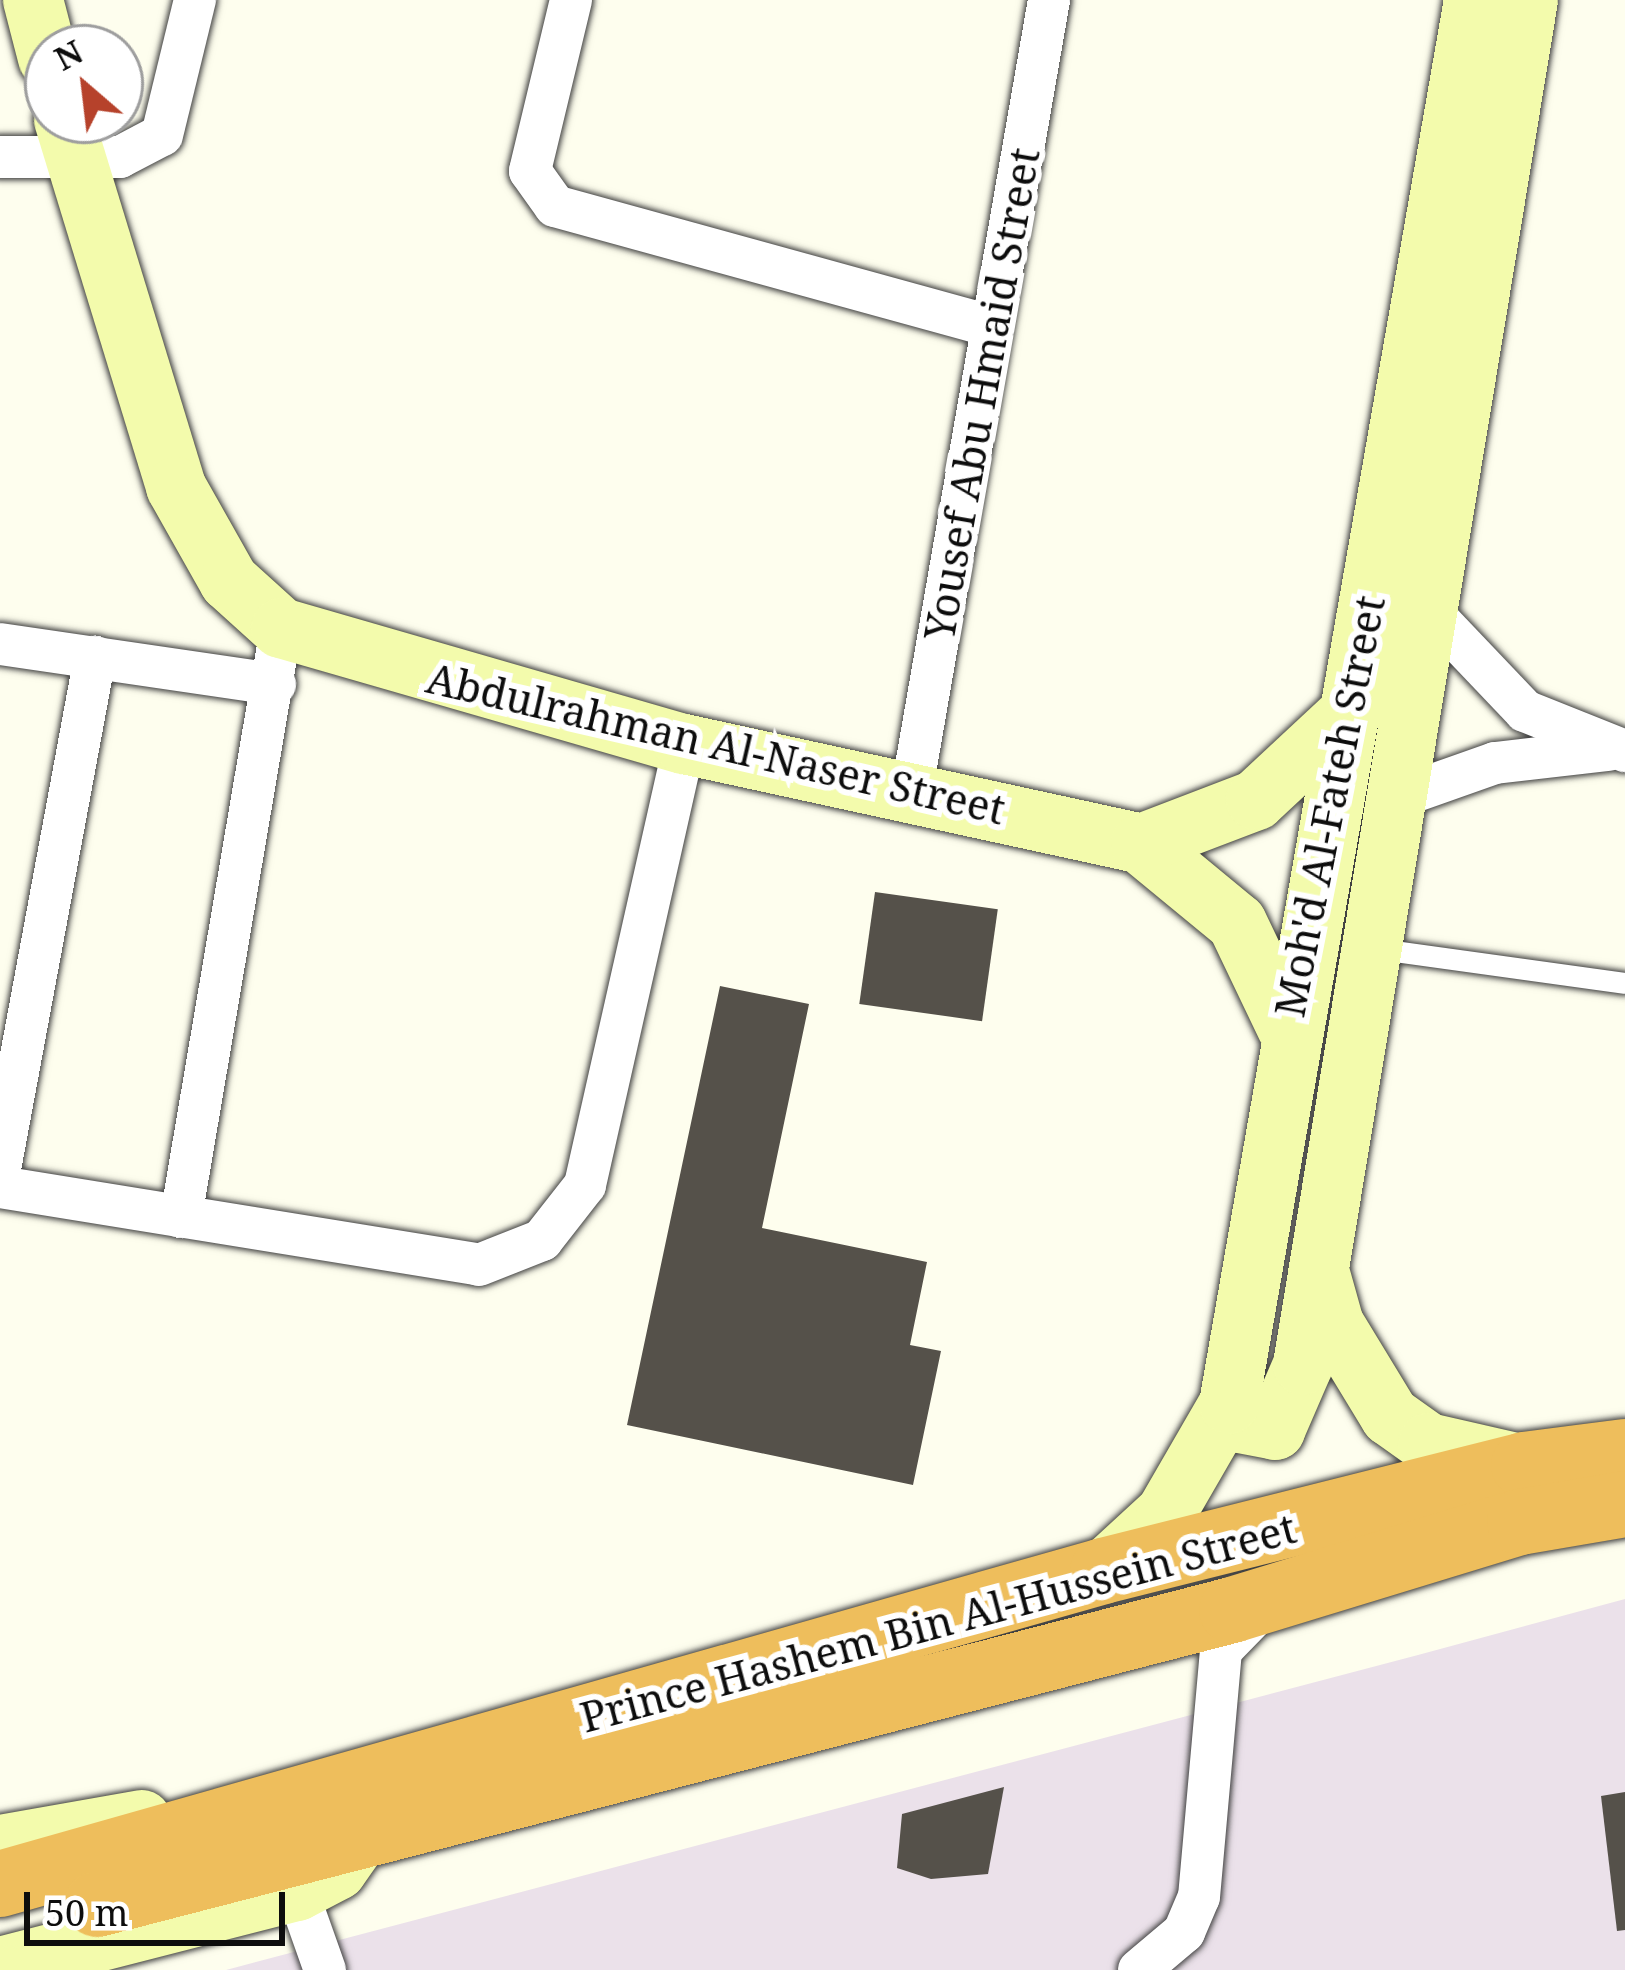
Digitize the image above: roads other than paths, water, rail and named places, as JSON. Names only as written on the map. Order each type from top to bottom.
[{"type":"highway","name":"Prince Hashem Bin Al-Hussein Street","points":[[7,1849],[255,1814],[1103,1571],[1524,1465],[1625,1452]]},
{"type":"highway","name":"Prince Hashem Bin Al-Hussein Street","points":[[0,1926],[359,1838],[1170,1626],[1520,1522],[1625,1504]]},
{"type":"main road","name":"Moh'd Al-Fateh Street","points":[[1103,1571],[1166,1513],[1229,1404],[1287,1028],[1474,0]]},
{"type":"main road","name":"Moh'd Al-Fateh Street","points":[[1524,1465],[1428,1443],[1390,1416],[1334,1324],[1320,1274],[1425,606],[1528,0]]},
{"type":"main road","name":"Abdulrahman Al-Naser Street","points":[[70,144],[176,487],[278,656],[912,789],[1141,844],[1237,922],[1287,1028]]},
{"type":"main road","points":[[1141,844],[1256,800],[1345,717]]},
{"type":"main road","points":[[1229,1404],[1256,1430],[1275,1430],[1290,1413],[1320,1274]]},
{"type":"main road","points":[[0,1967],[297,1891],[337,1870],[359,1838]]},
{"type":"street","points":[[81,144],[119,157],[162,135],[195,0]]},
{"type":"street","points":[[571,0],[530,172],[555,206],[992,326]]},
{"type":"street","name":"Yousef Abu Hmaid Street","points":[[912,789],[992,326],[1041,1]]},
{"type":"street","points":[[0,157],[53,144]]},
{"type":"street","points":[[1425,606],[1486,682],[1620,750]]},
{"type":"street","points":[[0,644],[95,657],[278,656],[182,1217]]},
{"type":"street","points":[[0,1169],[95,657]]},
{"type":"street","points":[[0,1187],[479,1265],[542,1240],[585,1185],[684,744]]},
{"type":"street","points":[[1396,797],[1495,764],[1620,750]]},
{"type":"street","points":[[1139,1970],[1184,1932],[1199,1897],[1218,1675],[1234,1628],[1286,1594]]},
{"type":"street","points":[[1170,1626],[1204,1638],[1218,1675]]},
{"type":"street","points":[[297,1891],[325,1970]]},
{"type":"lane","points":[[1372,948],[1625,983]]}]
